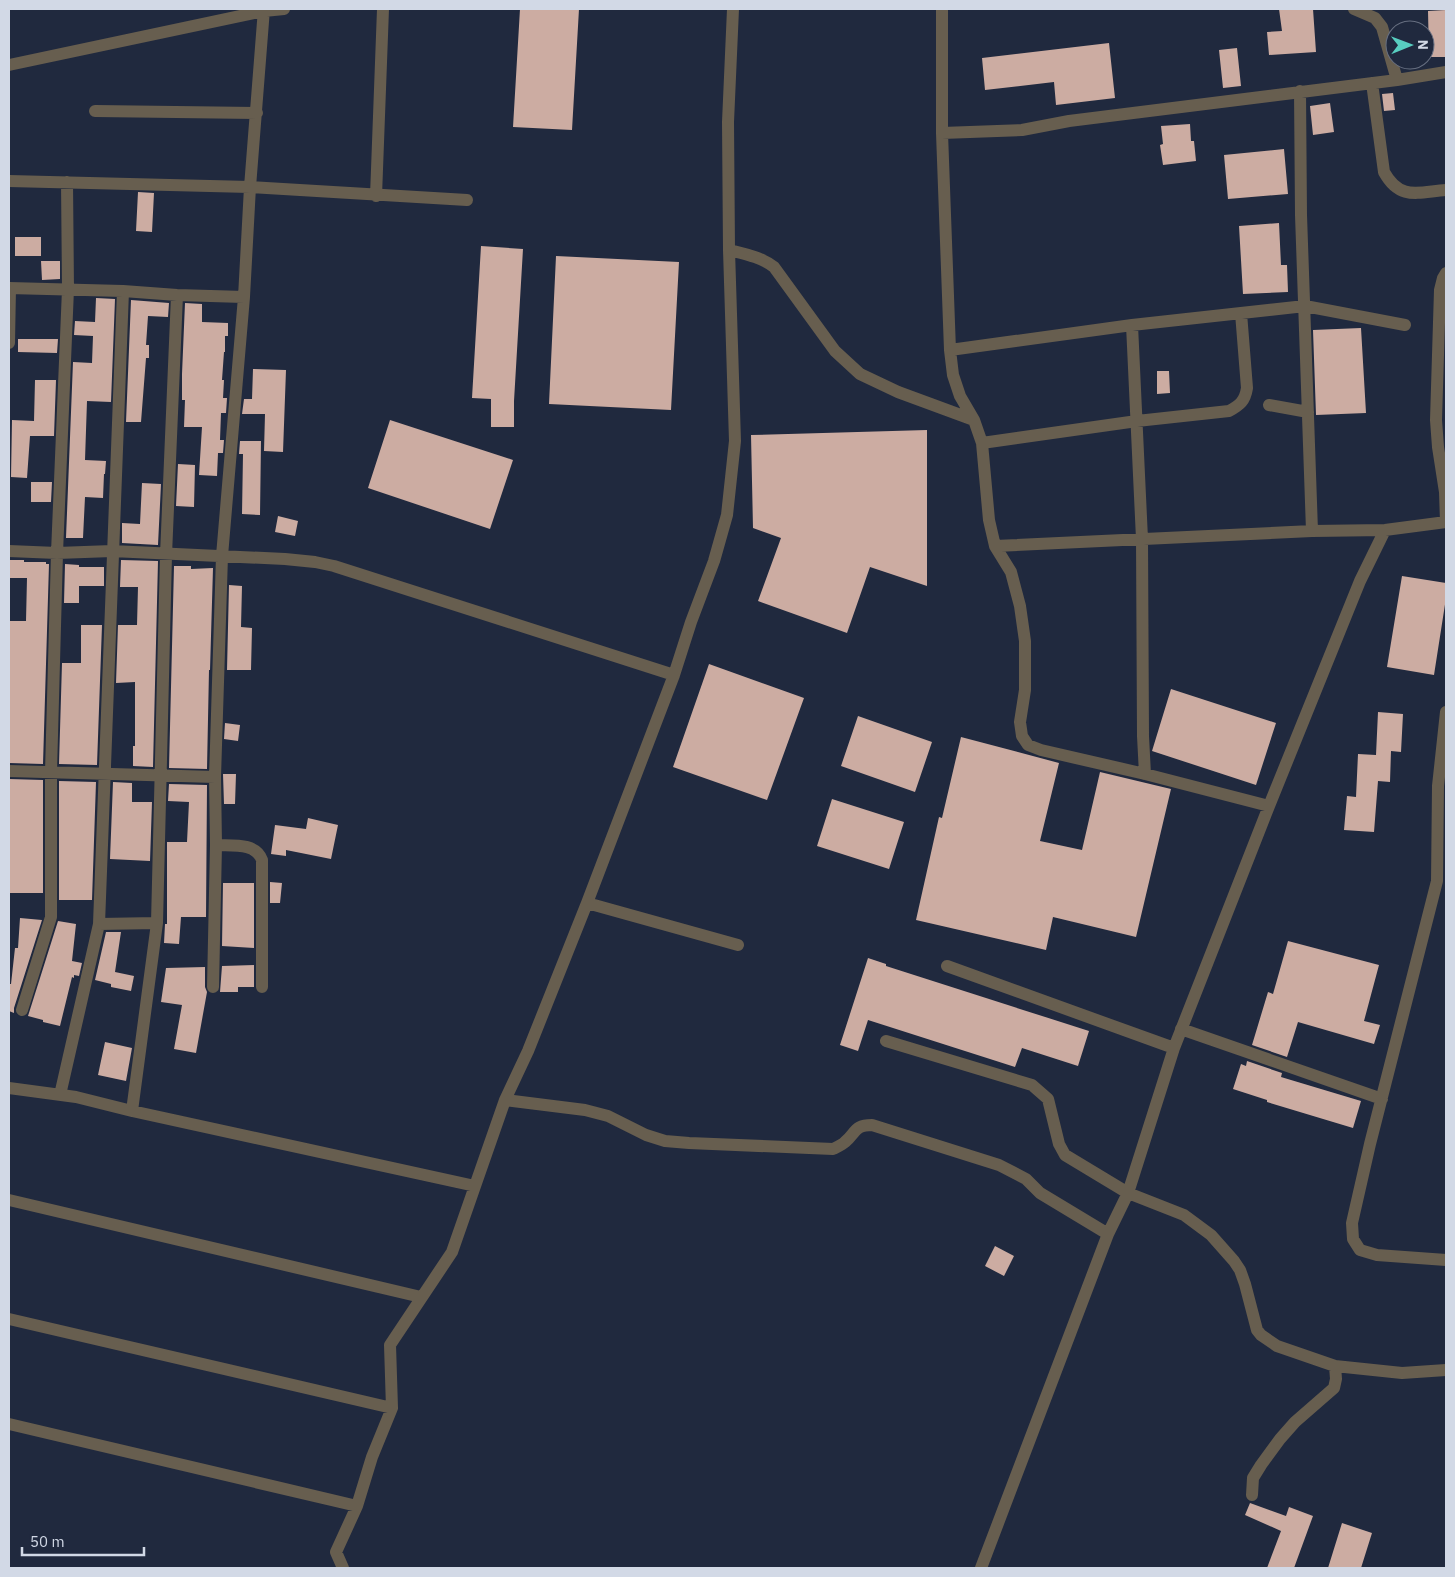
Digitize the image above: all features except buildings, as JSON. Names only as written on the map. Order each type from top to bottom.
[{"type":"street","points":[[9,65],[264,10],[284,9]]},
{"type":"street","points":[[376,196],[383,9]]},
{"type":"street","points":[[342,1568],[336,1552],[357,1506],[372,1457],[392,1408],[390,1344],[452,1252],[505,1100],[528,1052],[674,675],[691,622],[714,561],[727,515],[736,441],[729,250],[728,122],[732,9]]},
{"type":"street","points":[[942,9],[942,133],[950,350],[953,376],[960,396],[974,420],[982,443],[989,520],[995,546],[1011,572],[1020,606],[1025,641],[1025,690],[1020,722],[1022,736],[1028,745],[1041,750],[1269,806]]},
{"type":"street","points":[[1354,9],[1375,18],[1382,27],[1397,80]]},
{"type":"street","points":[[213,987],[216,845],[215,777],[222,556],[244,297],[250,187],[264,10]]},
{"type":"street","points":[[942,133],[1022,130],[1070,121],[1397,80],[1446,72]]},
{"type":"street","points":[[1372,83],[1384,172],[1391,184],[1400,191],[1413,193],[1446,190]]},
{"type":"street","points":[[1300,91],[1301,215],[1312,531]]},
{"type":"street","points":[[94,111],[257,113]]},
{"type":"street","points":[[9,181],[250,187],[467,200]]},
{"type":"street","points":[[22,1010],[51,916],[51,772],[57,553],[68,289],[67,182]]},
{"type":"street","points":[[729,250],[754,256],[774,267],[834,351],[860,374],[898,392],[974,420]]},
{"type":"street","points":[[995,546],[1312,531],[1385,530],[1446,522],[1445,492],[1436,420],[1440,290],[1446,273]]},
{"type":"street","points":[[9,343],[10,288],[123,290],[177,295],[244,297]]},
{"type":"street","points":[[60,1095],[99,924],[123,290]]},
{"type":"street","points":[[132,1111],[157,923],[166,555],[177,295]]},
{"type":"street","points":[[950,350],[1132,325],[1305,306],[1405,325]]},
{"type":"street","points":[[982,443],[1136,421],[1229,411],[1240,405],[1245,398],[1247,388],[1241,313]]},
{"type":"street","points":[[1132,325],[1142,539],[1143,736],[1145,774]]},
{"type":"street","points":[[1269,406],[1308,412]]},
{"type":"street","points":[[981,1568],[1108,1234],[1128,1193],[1181,1029],[1360,581],[1385,530]]},
{"type":"street","points":[[9,551],[57,553],[112,551],[315,562],[334,566],[674,675]]},
{"type":"street","points":[[1446,712],[1438,786],[1437,881],[1352,1223],[1353,1239],[1360,1250],[1377,1255],[1446,1260]]},
{"type":"street","points":[[9,771],[215,777]]},
{"type":"street","points":[[216,845],[250,847],[257,850],[262,860],[262,987]]},
{"type":"street","points":[[587,903],[738,945]]},
{"type":"street","points":[[99,924],[157,923]]},
{"type":"street","points":[[947,966],[1174,1048]]},
{"type":"street","points":[[1181,1029],[1382,1099]]},
{"type":"street","points":[[886,1040],[1032,1085],[1048,1099],[1059,1144],[1065,1155],[1128,1193],[1184,1215],[1211,1235],[1240,1270],[1257,1330],[1277,1346],[1335,1366],[1402,1373],[1446,1370]]},
{"type":"street","points":[[9,1088],[60,1095],[475,1186]]},
{"type":"street","points":[[505,1100],[585,1110],[608,1116],[652,1137],[665,1141],[689,1143],[833,1149],[844,1142],[857,1128],[863,1125],[872,1125],[999,1165],[1026,1179],[1040,1193],[1108,1234]]},
{"type":"street","points":[[9,1200],[421,1297]]},
{"type":"street","points":[[9,1319],[392,1408]]},
{"type":"street","points":[[1252,1495],[1253,1478],[1280,1438],[1295,1422],[1334,1388],[1336,1379],[1335,1366]]},
{"type":"street","points":[[9,1424],[357,1506]]}]
